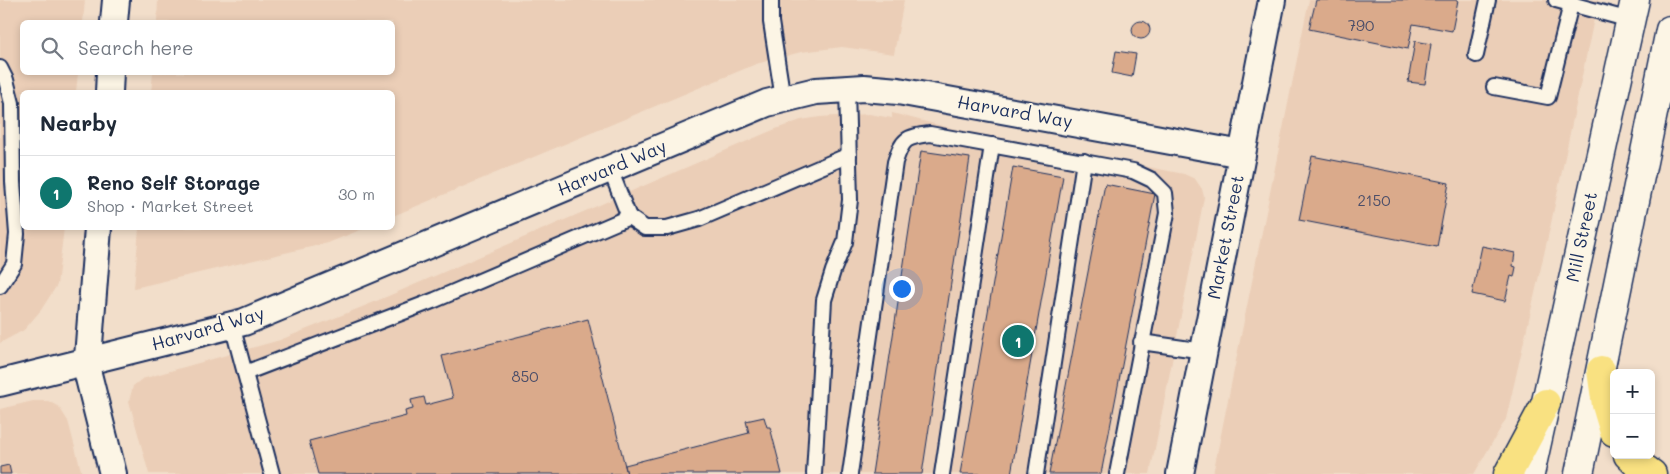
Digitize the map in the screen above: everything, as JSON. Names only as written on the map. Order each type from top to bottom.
[{"type":"highway","points":[[1601,370],[1610,418]]},
{"type":"highway","points":[[1508,474],[1546,403]]},
{"type":"highway","points":[[1632,459],[1652,474]]},
{"type":"main road","name":"Mill Street","points":[[1530,474],[1632,10]]},
{"type":"main road","points":[[1579,474],[1665,83],[1670,30]]},
{"type":"street","points":[[114,20],[116,0]]},
{"type":"street","name":"Market Street","points":[[1180,474],[1272,0]]},
{"type":"street","points":[[109,90],[110,75]]},
{"type":"street","name":"Harvard Way","points":[[0,383],[244,322],[767,103],[816,91],[864,88],[898,90],[1242,154]]},
{"type":"street","points":[[98,230],[87,370],[113,474]]},
{"type":"lane","points":[[770,0],[771,22],[783,99]]},
{"type":"lane","points":[[1476,55],[1488,0]]},
{"type":"lane","points":[[1556,0],[1571,4],[1632,10]]},
{"type":"lane","points":[[1494,87],[1548,97],[1571,4]]},
{"type":"lane","points":[[0,68],[6,80],[12,103],[18,203],[18,234],[14,264],[0,286]]},
{"type":"lane","points":[[814,474],[824,300],[833,270],[845,242],[850,200],[847,89]]},
{"type":"lane","points":[[850,474],[894,162],[900,145],[913,136],[930,134],[1133,170],[1152,180],[1165,193],[1167,213],[1117,474]]},
{"type":"lane","points":[[942,474],[992,145]]},
{"type":"lane","points":[[610,169],[628,217],[645,228],[666,228],[699,219],[849,155]]},
{"type":"lane","points":[[1036,474],[1084,161]]},
{"type":"lane","points":[[245,373],[436,300],[628,217]]},
{"type":"lane","points":[[232,325],[272,474]]},
{"type":"lane","points":[[1141,342],[1204,351]]},
{"type":"shaded area","points":[[0,0],[85,0],[83,20],[20,20],[20,75],[78,75],[76,90],[20,90],[20,230],[64,230],[57,285],[41,310],[24,330],[0,343]]},
{"type":"shaded area","points":[[158,0],[904,0],[894,54],[842,47],[801,52],[756,64],[395,215],[395,90],[151,90],[153,75],[395,75],[395,20],[157,20]]},
{"type":"shaded area","points":[[1309,0],[1598,0],[1550,228],[1506,419],[1474,474],[1213,474]]},
{"type":"shaded area","points":[[892,113],[946,127],[1184,174],[1195,179],[1202,189],[1204,197],[1150,474],[149,474],[129,401],[133,386],[142,379],[280,340],[372,303],[773,130],[801,120],[869,114],[892,118]]},
{"type":"shaded area","points":[[139,230],[360,230],[328,243],[134,288]]},
{"type":"shaded area","points":[[33,401],[48,401],[59,407],[68,421],[82,474],[0,474],[0,409]]},
{"type":"building","points":[[1316,0],[1458,0],[1452,31],[1413,24],[1408,49],[1309,29]]},
{"type":"building","points":[[1141,21],[1147,24],[1150,30],[1147,36],[1141,39],[1135,36],[1132,30],[1135,24]]},
{"type":"building","points":[[1415,41],[1431,44],[1425,84],[1408,82]]},
{"type":"building","points":[[1116,51],[1136,54],[1132,77],[1112,73]]},
{"type":"building","points":[[921,151],[970,158],[922,474],[872,474]]},
{"type":"building","points":[[1312,156],[1449,183],[1437,247],[1299,220]]},
{"type":"building","points":[[1013,167],[1063,176],[1011,474],[960,474]]},
{"type":"building","points":[[1105,184],[1155,194],[1101,474],[1049,474]]},
{"type":"building","points":[[1482,246],[1515,253],[1513,266],[1516,267],[1514,277],[1511,276],[1505,301],[1472,294]]},
{"type":"building","points":[[588,319],[627,474],[318,474],[309,441],[406,416],[405,411],[413,409],[411,400],[424,397],[426,405],[453,398],[442,356]]},
{"type":"building","points":[[764,417],[767,427],[770,427],[782,474],[627,474],[625,465],[749,433],[746,421]]},
{"type":"building","points":[[9,465],[11,474],[0,474],[0,467]]},
{"type":"place","name":"Reno Self Storage","points":[[1018,341]]}]
